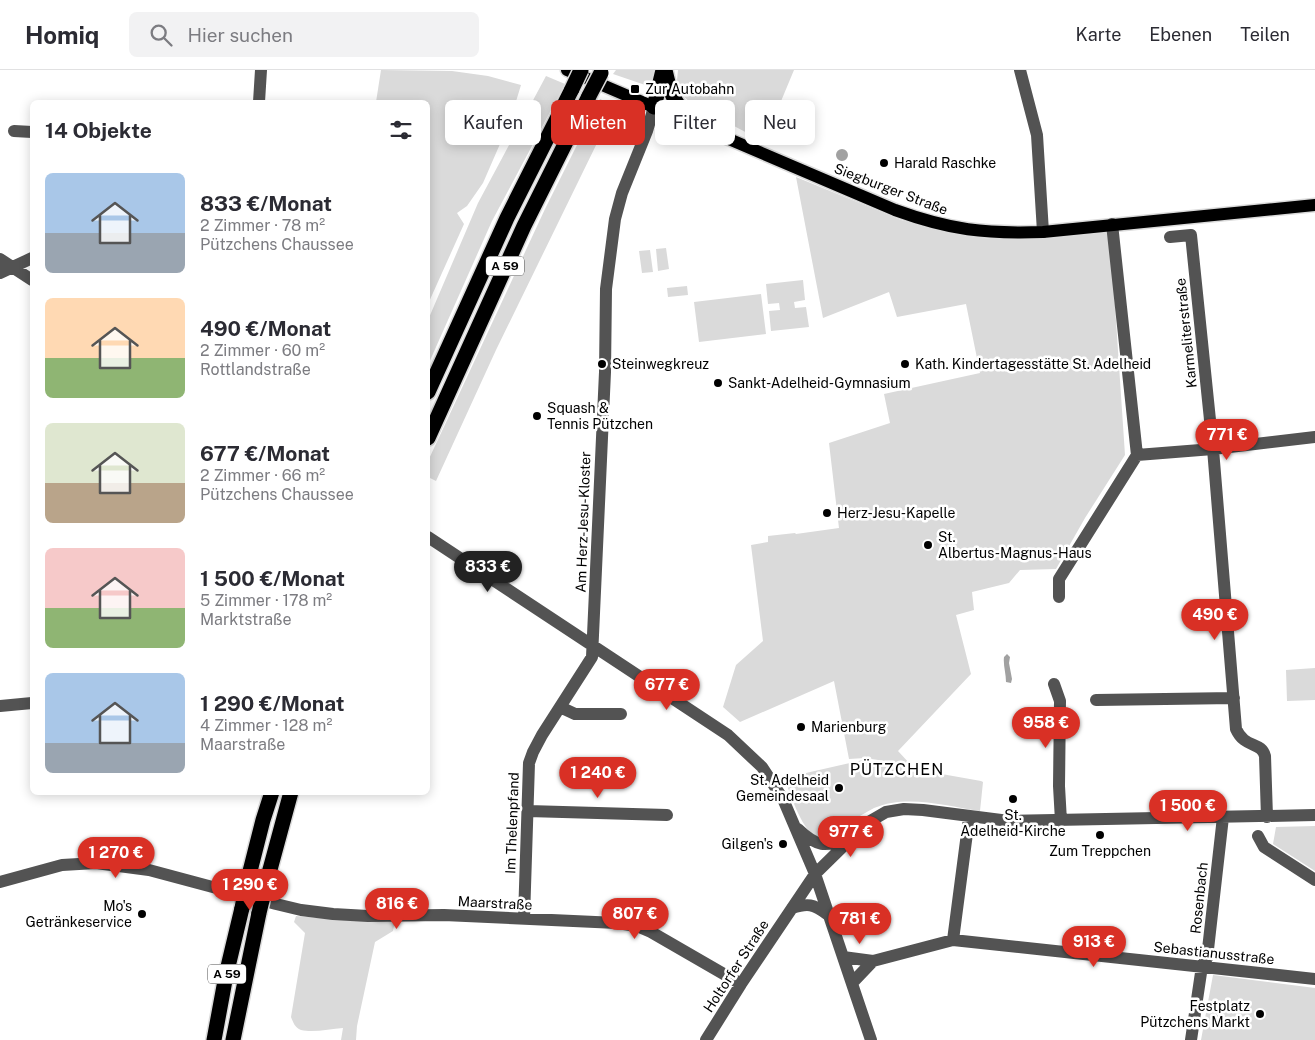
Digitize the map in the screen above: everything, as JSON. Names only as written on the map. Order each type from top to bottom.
[{"type":"highway","name":"A 59","points":[[430,388],[507,218],[582,70]]},
{"type":"highway","points":[[654,107],[664,70]]},
{"type":"highway","points":[[664,70],[674,100]]},
{"type":"highway","name":"A 59","points":[[430,434],[524,226],[602,72]]},
{"type":"highway","name":"A 59","points":[[214,1040],[226,975],[247,882],[271,795]]},
{"type":"highway","name":"A 59","points":[[233,1040],[259,913],[290,795]]},
{"type":"main road","name":"Siegburger Straße","points":[[567,70],[654,107]]},
{"type":"main road","name":"Siegburger Straße","points":[[735,141],[915,217],[948,227],[981,232],[1043,232],[1315,205]]},
{"type":"street","points":[[259,100],[261,70]]},
{"type":"street","points":[[1020,70],[1037,135],[1043,232]]},
{"type":"street","name":"Am Herz-Jesu-Kloster","points":[[593,646],[605,372],[606,280],[615,219],[622,193],[647,131],[654,107]]},
{"type":"street","points":[[14,131],[30,132]]},
{"type":"street","points":[[1058,597],[1059,579],[1136,455],[1112,224]]},
{"type":"street","name":"Karmeliterstraße","points":[[1170,238],[1190,235],[1213,449]]},
{"type":"street","points":[[0,259],[6,270],[30,279]]},
{"type":"street","points":[[6,270],[30,259]]},
{"type":"street","points":[[1136,455],[1315,438]]},
{"type":"street","points":[[1213,449],[1236,730],[1240,738],[1246,743],[1264,750],[1267,817]]},
{"type":"street","points":[[430,538],[728,735],[762,766],[783,800],[815,874],[871,1040]]},
{"type":"street","name":"Im Thelenpfand","points":[[524,918],[529,763],[533,752],[592,657],[593,646]]},
{"type":"street","points":[[1054,684],[1060,701],[1059,786],[1061,821]]},
{"type":"street","points":[[1096,700],[1234,698]]},
{"type":"street","points":[[0,706],[30,703]]},
{"type":"street","points":[[560,707],[575,714],[620,714]]},
{"type":"street","points":[[815,874],[868,823],[886,812],[894,810],[923,810],[969,818],[1009,821],[1315,815]]},
{"type":"street","points":[[528,811],[667,815]]},
{"type":"street","points":[[953,940],[969,818]]},
{"type":"street","name":"Rosenbach","points":[[1191,1040],[1202,966],[1207,958],[1223,818]]},
{"type":"street","points":[[794,825],[807,838],[820,844],[828,845],[852,838]]},
{"type":"street","points":[[1258,836],[1264,847],[1315,880]]},
{"type":"street","name":"Maarstraße","points":[[0,882],[62,866],[96,863],[149,870],[309,911],[368,916],[444,915],[610,922],[637,926],[651,932],[741,984]]},
{"type":"street","name":"Holtorfer Straße","points":[[706,1040],[815,874]]},
{"type":"street","points":[[792,908],[809,904],[818,907],[828,914]]},
{"type":"street","name":"Sebastianusstraße","points":[[843,957],[873,961],[953,940],[1202,966],[1315,980]]},
{"type":"street","points":[[852,983],[873,961]]},
{"type":"shaded area","points":[[381,70],[452,71],[488,76],[521,85],[516,100],[445,100],[445,145],[500,145],[483,183],[467,206],[457,213],[464,224],[430,300],[430,100],[376,100]]},
{"type":"shaded area","points":[[616,70],[654,70],[651,87],[613,74]]},
{"type":"shaded area","points":[[678,70],[794,70],[782,100],[745,100],[745,132],[735,127],[735,100],[688,100],[676,90]]},
{"type":"shaded area","points":[[546,76],[565,84],[556,100],[551,100],[551,110],[541,129],[541,100],[533,100]]},
{"type":"shaded area","points":[[509,145],[532,145],[492,221],[430,360],[430,315],[478,203]]},
{"type":"shaded area","points":[[577,145],[596,145],[496,350],[436,481],[430,478],[430,457],[545,209]]},
{"type":"shaded area","points":[[842,149],[848,155],[842,161],[836,155]]},
{"type":"shaded area","points":[[796,177],[901,220],[944,231],[990,239],[1110,231],[1125,455],[1085,518],[1056,569],[1020,570],[1009,583],[972,592],[974,610],[956,615],[971,674],[898,751],[911,765],[865,758],[849,759],[834,681],[740,722],[723,707],[736,665],[763,641],[751,545],[768,542],[768,536],[839,528],[829,443],[890,423],[884,394],[980,373],[966,304],[897,317],[889,292],[823,318]]},
{"type":"shaded area","points":[[666,248],[669,269],[658,271],[656,249]]},
{"type":"shaded area","points":[[650,250],[653,272],[642,273],[639,251]]},
{"type":"shaded area","points":[[803,280],[805,300],[794,302],[795,308],[806,307],[809,327],[771,331],[769,311],[780,310],[779,303],[768,304],[766,284]]},
{"type":"shaded area","points":[[687,286],[688,295],[668,297],[667,288]]},
{"type":"shaded area","points":[[761,294],[766,334],[699,342],[694,302]]},
{"type":"shaded area","points":[[1007,654],[1010,657],[1011,683],[1006,682],[1004,657]]},
{"type":"shaded area","points":[[1315,668],[1315,700],[1287,701],[1286,670]]},
{"type":"shaded area","points":[[863,760],[981,781],[983,782],[980,811],[927,802],[900,802],[874,808],[838,834],[827,838],[814,835],[800,818],[784,778]]},
{"type":"shaded area","points":[[1315,826],[1315,871],[1273,844],[1276,827]]},
{"type":"shaded area","points":[[296,916],[355,921],[395,921],[393,931],[375,942],[357,1026],[356,1040],[341,1040],[343,1028],[306,1031],[299,1029],[293,1023],[291,1017],[305,933],[294,922]]},
{"type":"shaded area","name":"Festplatz Pützchens Markt","points":[[1213,975],[1315,988],[1315,1040],[1201,1040]]},
{"type":"place","name":"Zur Autobahn","points":[[635,89]]},
{"type":"place","name":"Harald Raschke","points":[[884,163]]},
{"type":"place","name":"Steinwegkreuz","points":[[602,364]]},
{"type":"place","name":"Kath. Kindertagesstätte St. Adelheid","points":[[905,364]]},
{"type":"place","name":"Sankt-Adelheid-Gymnasium","points":[[718,383]]},
{"type":"place","name":"Squash & Tennis Pützchen","points":[[537,416]]},
{"type":"place","name":"Herz-Jesu-Kapelle","points":[[827,513]]},
{"type":"place","name":"St. Albertus-Magnus-Haus","points":[[928,545]]},
{"type":"place","name":"Marienburg","points":[[801,727]]},
{"type":"place","name":"St. Adelheid Gemeindesaal","points":[[839,788]]},
{"type":"place","name":"St. Adelheid-Kirche","points":[[1013,799]]},
{"type":"place","name":"Zum Treppchen","points":[[1100,835]]},
{"type":"place","name":"Gilgen's","points":[[783,844]]},
{"type":"place","name":"Mo's Getränkeservice","points":[[142,914]]},
{"type":"place","name":"Festplatz Pützchens Markt","points":[[1260,1014]]},
{"type":"district","name":"PÜTZCHEN","points":[[897,769]]}]
